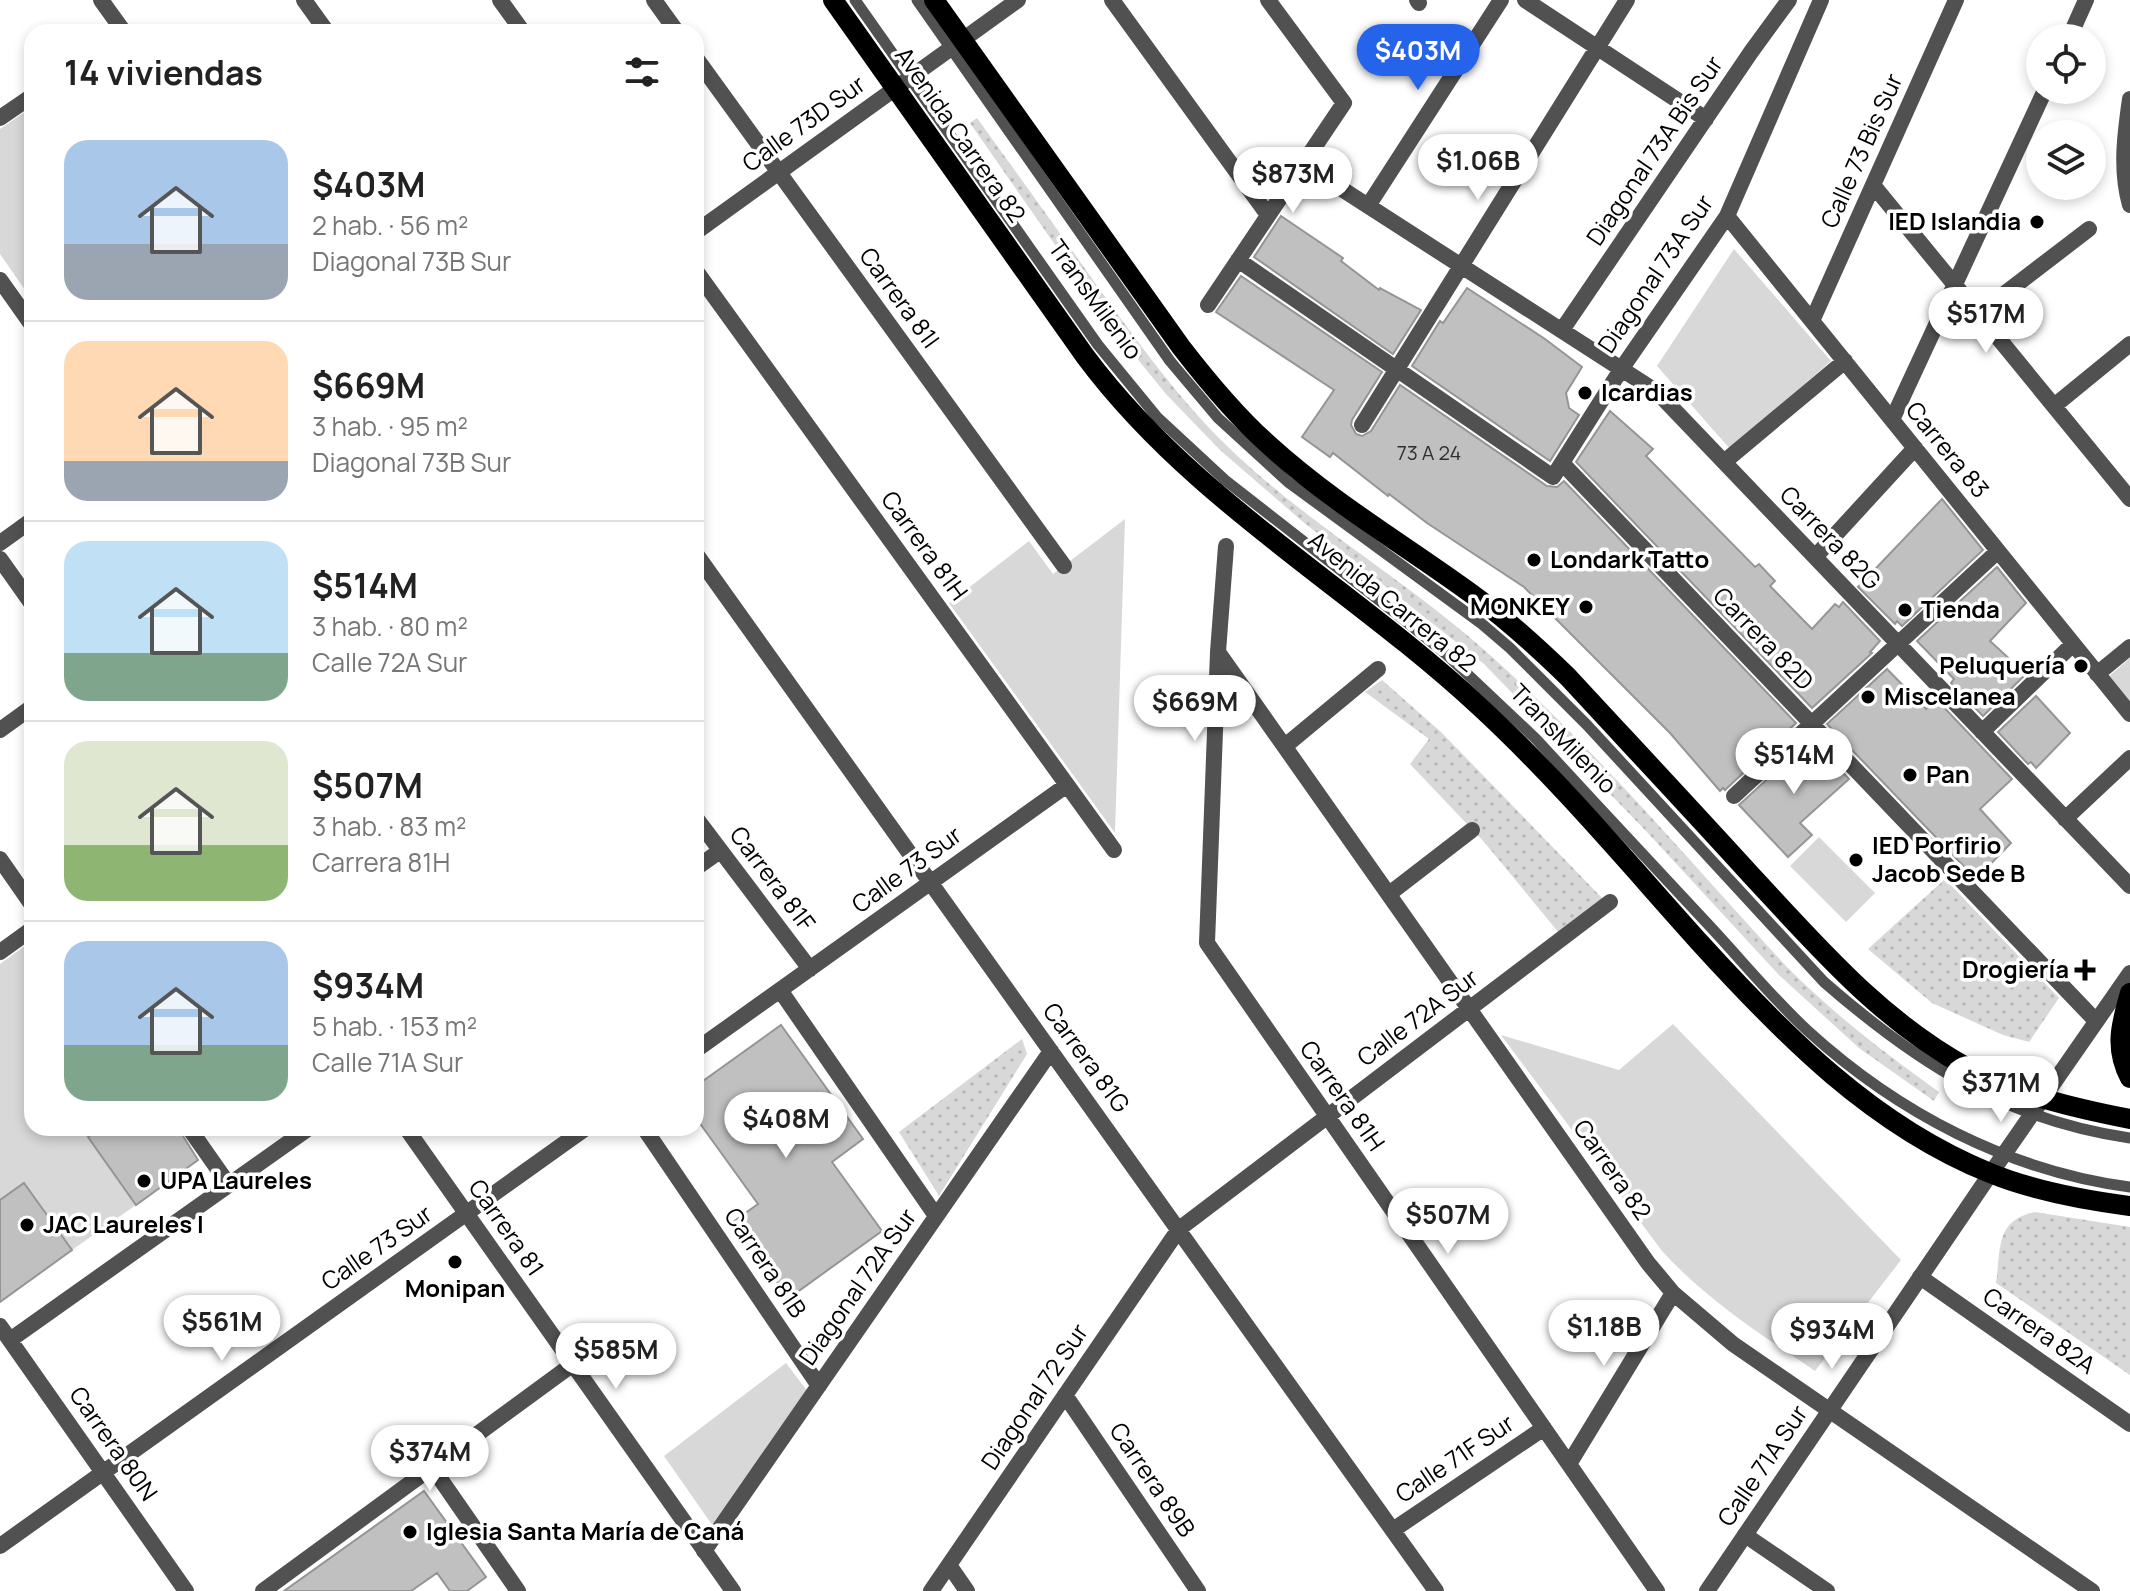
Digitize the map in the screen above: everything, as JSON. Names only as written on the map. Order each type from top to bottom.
[{"type":"main road","name":"Avenida Carrera 82","points":[[833,0],[903,83],[1092,366],[1127,409],[1226,503],[1406,642],[1481,708],[1526,752],[1747,993],[1825,1070],[1854,1094],[1957,1158],[2033,1187],[2095,1202],[2130,1206]]},
{"type":"main road","name":"Avenida Carrera 82","points":[[934,0],[957,44],[1181,347],[1225,401],[1268,445],[1364,521],[1475,596],[1542,652],[1838,969],[1893,1019],[1967,1067],[2038,1106],[2130,1119]]},
{"type":"main road","points":[[2130,993],[2120,1028],[2119,1045],[2120,1057],[2130,1078]]},
{"type":"street","points":[[101,0],[117,24]]},
{"type":"street","points":[[304,0],[321,24]]},
{"type":"street","points":[[500,0],[517,24]]},
{"type":"street","points":[[654,0],[671,24]]},
{"type":"street","name":"Calle 73D Sur","points":[[704,226],[1018,0]]},
{"type":"street","points":[[1112,0],[1268,215]]},
{"type":"street","points":[[1208,305],[1344,103],[1268,0]]},
{"type":"street","points":[[1368,206],[1501,0]]},
{"type":"street","points":[[1525,0],[1706,119]]},
{"type":"street","points":[[1362,425],[1627,0]]},
{"type":"street","name":"Diagonal 73A Bis Sur","points":[[1562,330],[1789,0]]},
{"type":"street","name":"Diagonal 73A Sur","points":[[1557,470],[1622,368],[1727,216],[1821,0]]},
{"type":"street","name":"Calle 73 Bis Sur","points":[[1812,321],[1956,0]]},
{"type":"street","points":[[2075,24],[2086,0]]},
{"type":"street","name":"Carrera 81I","points":[[704,69],[1064,566]]},
{"type":"street","points":[[2130,99],[2124,149],[2130,205]]},
{"type":"street","points":[[0,118],[24,102]]},
{"type":"street","points":[[1892,420],[2039,104]]},
{"type":"street","name":"Carrera 82G","points":[[1303,164],[1657,392],[2130,886]]},
{"type":"street","points":[[1873,185],[2129,495]]},
{"type":"street","name":"Carrera 83","points":[[1727,216],[2130,714]]},
{"type":"street","points":[[1978,314],[2089,229]]},
{"type":"street","name":"Carrera 82D","points":[[1238,260],[1397,370],[1557,470],[1812,724],[2096,1021]]},
{"type":"street","points":[[0,280],[24,314]]},
{"type":"street","name":"Carrera 81H","points":[[704,282],[1114,850]]},
{"type":"street","points":[[2054,406],[2130,344]]},
{"type":"street","points":[[1724,462],[1845,361]]},
{"type":"street","points":[[1815,557],[1915,448]]},
{"type":"street","points":[[0,543],[24,526]]},
{"type":"street","points":[[1218,652],[1226,546]]},
{"type":"street","points":[[1734,796],[1998,551]]},
{"type":"street","points":[[0,559],[24,593]]},
{"type":"street","name":"Carrera 81G","points":[[704,565],[1436,1591]]},
{"type":"street","points":[[1982,732],[2073,644]]},
{"type":"street","points":[[2097,674],[2130,647]]},
{"type":"street","name":"Carrera 81H","points":[[1218,652],[1207,943],[1657,1591]]},
{"type":"street","name":"Carrera 82","points":[[1218,652],[1648,1263],[1673,1293],[1733,1344],[2092,1591]]},
{"type":"street","points":[[1285,746],[1378,669]]},
{"type":"street","points":[[0,730],[24,713]]},
{"type":"street","points":[[2065,819],[2130,758]]},
{"type":"street","name":"Calle 73 Sur","points":[[704,1044],[1067,785]]},
{"type":"street","name":"Carrera 81F","points":[[704,829],[810,969]]},
{"type":"street","points":[[1389,894],[1472,830]]},
{"type":"street","points":[[704,862],[720,851]]},
{"type":"street","points":[[0,859],[24,894]]},
{"type":"street","name":"Calle 72A Sur","points":[[1179,1229],[1610,902]]},
{"type":"street","points":[[0,952],[24,935]]},
{"type":"street","name":"Calle 71A Sur","points":[[1707,1591],[2130,973]]},
{"type":"street","points":[[780,990],[936,1216]]},
{"type":"street","name":"Diagonal 72A Sur","points":[[704,1551],[1051,1051]]},
{"type":"street","points":[[195,1136],[229,1185]]},
{"type":"street","points":[[5,1333],[298,1136]]},
{"type":"street","name":"Carrera 81","points":[[412,1136],[733,1591]]},
{"type":"street","name":"Calle 73 Sur","points":[[0,1546],[575,1136]]},
{"type":"street","name":"Carrera 81B","points":[[649,1136],[819,1386]]},
{"type":"street","name":"Diagonal 72 Sur","points":[[931,1591],[1179,1229]]},
{"type":"street","name":"Carrera 82A","points":[[1920,1277],[2130,1424]]},
{"type":"street","points":[[1569,1464],[1673,1293]]},
{"type":"street","name":"Carrera 80N","points":[[5,1333],[186,1591]]},
{"type":"street","points":[[263,1591],[573,1364]]},
{"type":"street","name":"Carrera 89B","points":[[1065,1395],[1198,1591]]},
{"type":"street","name":"Calle 71F Sur","points":[[1393,1530],[1544,1428]]},
{"type":"street","points":[[432,1467],[518,1591]]},
{"type":"street","points":[[1745,1535],[1827,1591]]},
{"type":"street","points":[[949,1565],[967,1591]]},
{"type":"lane","name":"TransMilenio","points":[[855,0],[903,83],[1098,345],[1157,417],[1225,480],[1403,619],[1499,702],[1775,997],[1839,1058],[1922,1114],[1975,1143],[2062,1175],[2130,1187]]},
{"type":"lane","points":[[917,0],[957,44]]},
{"type":"lane","points":[[2038,1106],[2092,1131],[2130,1138]]},
{"type":"shaded area","points":[[24,112],[24,288],[0,254],[0,129]]},
{"type":"shaded area","points":[[977,118],[1140,344],[1226,445],[1290,501],[1459,628],[1530,692],[1606,768],[1787,967],[1860,1032],[1939,1092],[1934,1101],[1859,1048],[1779,975],[1646,831],[1484,664],[1302,521],[1221,451],[1166,394],[1118,335],[970,123]]},
{"type":"shaded area","points":[[1734,249],[1831,361],[1730,449],[1657,366]]},
{"type":"shaded area","points":[[1125,519],[1115,833],[949,603],[1029,541],[1053,574]]},
{"type":"shaded area","points":[[2130,658],[2130,705],[2107,678]]},
{"type":"shaded area","points":[[1382,680],[1441,732],[1603,899],[1559,933],[1485,843],[1410,764],[1429,739],[1365,692]]},
{"type":"shaded area","points":[[1819,837],[1875,893],[1846,922],[1790,866]]},
{"type":"shaded area","points":[[1945,879],[2059,998],[2029,1042],[2003,1035],[1932,1003],[1868,949]]},
{"type":"shaded area","points":[[24,947],[24,1136],[105,1136],[136,1205],[72,1250],[24,1183],[0,1200],[0,964]]},
{"type":"shaded area","points":[[1673,1024],[1901,1260],[1815,1371],[1716,1301],[1662,1251],[1501,1035],[1619,1070]]},
{"type":"shaded area","points":[[1022,1039],[1027,1054],[939,1196],[899,1132]]},
{"type":"shaded area","points":[[2035,1212],[2130,1227],[2130,1375],[1996,1283],[2000,1248],[2006,1229],[2022,1216]]},
{"type":"shaded area","points":[[786,1363],[808,1392],[715,1529],[664,1456]]},
{"type":"building","points":[[1281,216],[1343,258],[1341,261],[1379,290],[1421,310],[1393,354],[1254,257]]},
{"type":"building","points":[[1241,276],[1382,372],[1352,420],[1356,434],[1362,436],[1371,431],[1400,385],[1547,486],[1557,487],[1564,481],[1796,723],[1725,790],[1720,791],[1670,733],[1524,587],[1388,496],[1333,453],[1330,457],[1302,437],[1334,390],[1216,312]]},
{"type":"building","points":[[1467,288],[1582,367],[1566,393],[1569,408],[1579,415],[1550,461],[1412,366],[1440,321],[1443,323]]},
{"type":"building","points":[[1610,411],[1653,449],[1646,456],[1755,567],[1759,564],[1775,581],[1770,586],[1812,629],[1835,604],[1839,607],[1843,602],[1880,641],[1872,653],[1812,708],[1576,462]]},
{"type":"building","points":[[1942,499],[1983,550],[1902,626],[1897,621],[1895,624],[1858,587]]},
{"type":"building","points":[[1997,567],[2026,603],[1990,641],[2026,674],[1983,716],[1951,683],[1954,679],[1917,641]]},
{"type":"building","points":[[1887,669],[1926,709],[1936,699],[2012,779],[1980,809],[2011,843],[1976,879],[1827,724]]},
{"type":"building","points":[[2036,696],[2070,733],[2036,768],[2031,762],[2028,764],[1998,732]]},
{"type":"building","points":[[1811,739],[1849,779],[1800,823],[1812,835],[1788,857],[1739,805]]},
{"type":"building","points":[[781,1025],[863,1139],[832,1162],[882,1231],[789,1298],[733,1222],[758,1204],[704,1129],[704,1080]]},
{"type":"building","name":"UPA Laureles","points":[[183,1136],[198,1160],[136,1205],[88,1137]]},
{"type":"building","name":"JAC Laureles I","points":[[24,1183],[72,1250],[0,1302],[0,1200]]},
{"type":"building","name":"Iglesia Santa María de Caná","points":[[424,1491],[486,1577],[467,1591],[450,1591],[437,1573],[411,1591],[284,1591]]},
{"type":"place","name":"IED Islandia","points":[[2037,222]]},
{"type":"place","name":"Icardias","points":[[1585,393]]},
{"type":"place","name":"Londark Tatto","points":[[1534,560]]},
{"type":"place","name":"MONKEY","points":[[1586,607]]},
{"type":"place","name":"Tienda","points":[[1905,610]]},
{"type":"place","name":"Peluquería","points":[[2081,666]]},
{"type":"place","name":"Miscelanea","points":[[1868,697]]},
{"type":"place","name":"Pan","points":[[1910,775]]},
{"type":"place","name":"IED Porfirio Jacob Sede B","points":[[1856,860]]},
{"type":"place","name":"Drogiería","points":[[2085,970]]},
{"type":"place","name":"UPA Laureles","points":[[144,1181]]},
{"type":"place","name":"JAC Laureles I","points":[[27,1225]]},
{"type":"place","name":"Monipan","points":[[455,1262]]},
{"type":"place","name":"Iglesia Santa María de Caná","points":[[410,1532]]}]
